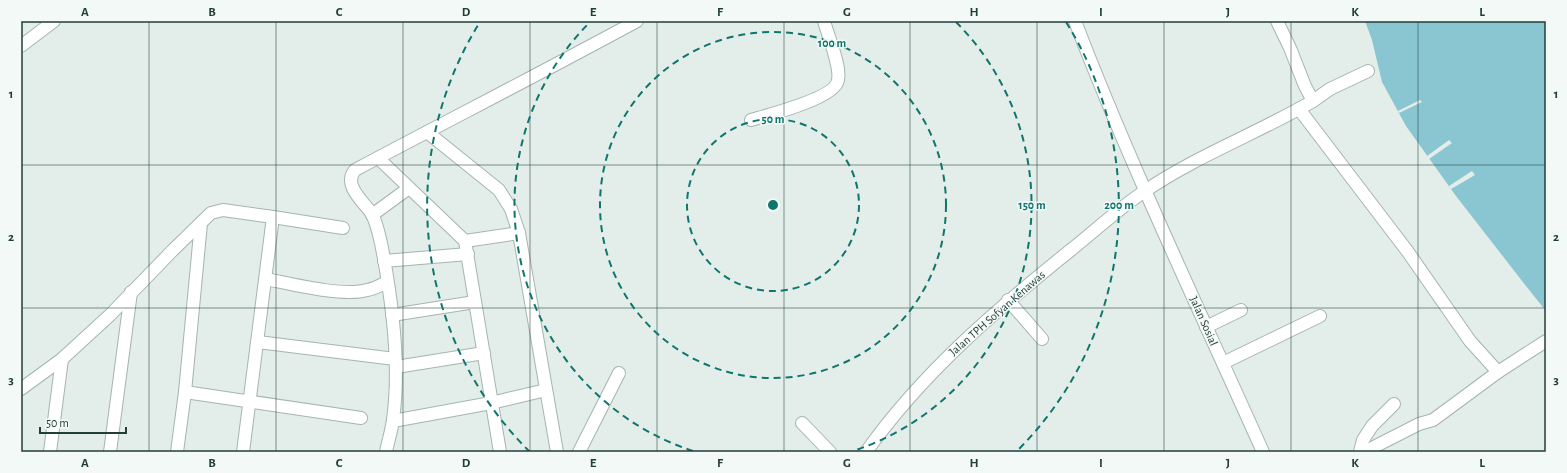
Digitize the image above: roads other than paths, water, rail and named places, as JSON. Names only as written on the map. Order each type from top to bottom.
[{"type":"street","points":[[21,46],[54,21]]},
{"type":"street","points":[[386,452],[393,421],[396,363],[392,315],[381,242],[372,215],[351,185],[351,176],[355,170],[564,61],[637,21]]},
{"type":"street","points":[[751,120],[801,104],[837,86],[838,69],[824,21]]},
{"type":"street","name":"Jalan Sosial","points":[[1075,21],[1113,117],[1145,191],[1263,452]]},
{"type":"street","points":[[1277,21],[1313,101]]},
{"type":"street","name":"Jalan TPH Sofyan Kenawas","points":[[866,452],[908,398],[955,349],[1008,300],[1145,191],[1210,153],[1299,109],[1330,89],[1368,71]]},
{"type":"street","points":[[1299,109],[1408,252],[1470,341],[1498,372]]},
{"type":"street","points":[[427,132],[499,190],[511,209],[518,233],[557,452]]},
{"type":"street","points":[[378,158],[465,241],[500,452]]},
{"type":"street","points":[[372,215],[409,188]]},
{"type":"street","points":[[21,389],[62,359],[110,315],[131,292],[212,214],[223,210],[343,228]]},
{"type":"street","points":[[243,452],[251,402],[273,217]]},
{"type":"street","points":[[177,452],[185,392],[201,224]]},
{"type":"street","points":[[465,241],[518,233]]},
{"type":"street","points":[[384,261],[468,254]]},
{"type":"street","points":[[266,279],[328,290],[356,292],[367,291],[387,282]]},
{"type":"street","points":[[110,452],[131,292]]},
{"type":"street","points":[[1008,300],[1042,339]]},
{"type":"street","points":[[392,315],[475,302]]},
{"type":"street","points":[[1206,327],[1241,310]]},
{"type":"street","points":[[1223,363],[1320,316]]},
{"type":"street","points":[[1364,452],[1419,424],[1433,420],[1498,372],[1546,341]]},
{"type":"street","points":[[258,342],[396,363],[484,353]]},
{"type":"street","points":[[50,452],[62,359]]},
{"type":"street","points":[[579,452],[619,373]]},
{"type":"street","points":[[393,421],[491,403],[546,390]]},
{"type":"street","points":[[185,392],[361,418]]},
{"type":"street","points":[[1360,452],[1363,440],[1372,426],[1394,404]]},
{"type":"street","points":[[802,423],[830,452]]},
{"type":"water","points":[[1365,21],[1546,21],[1546,311],[1456,196],[1406,126],[1382,82],[1372,40]]}]
